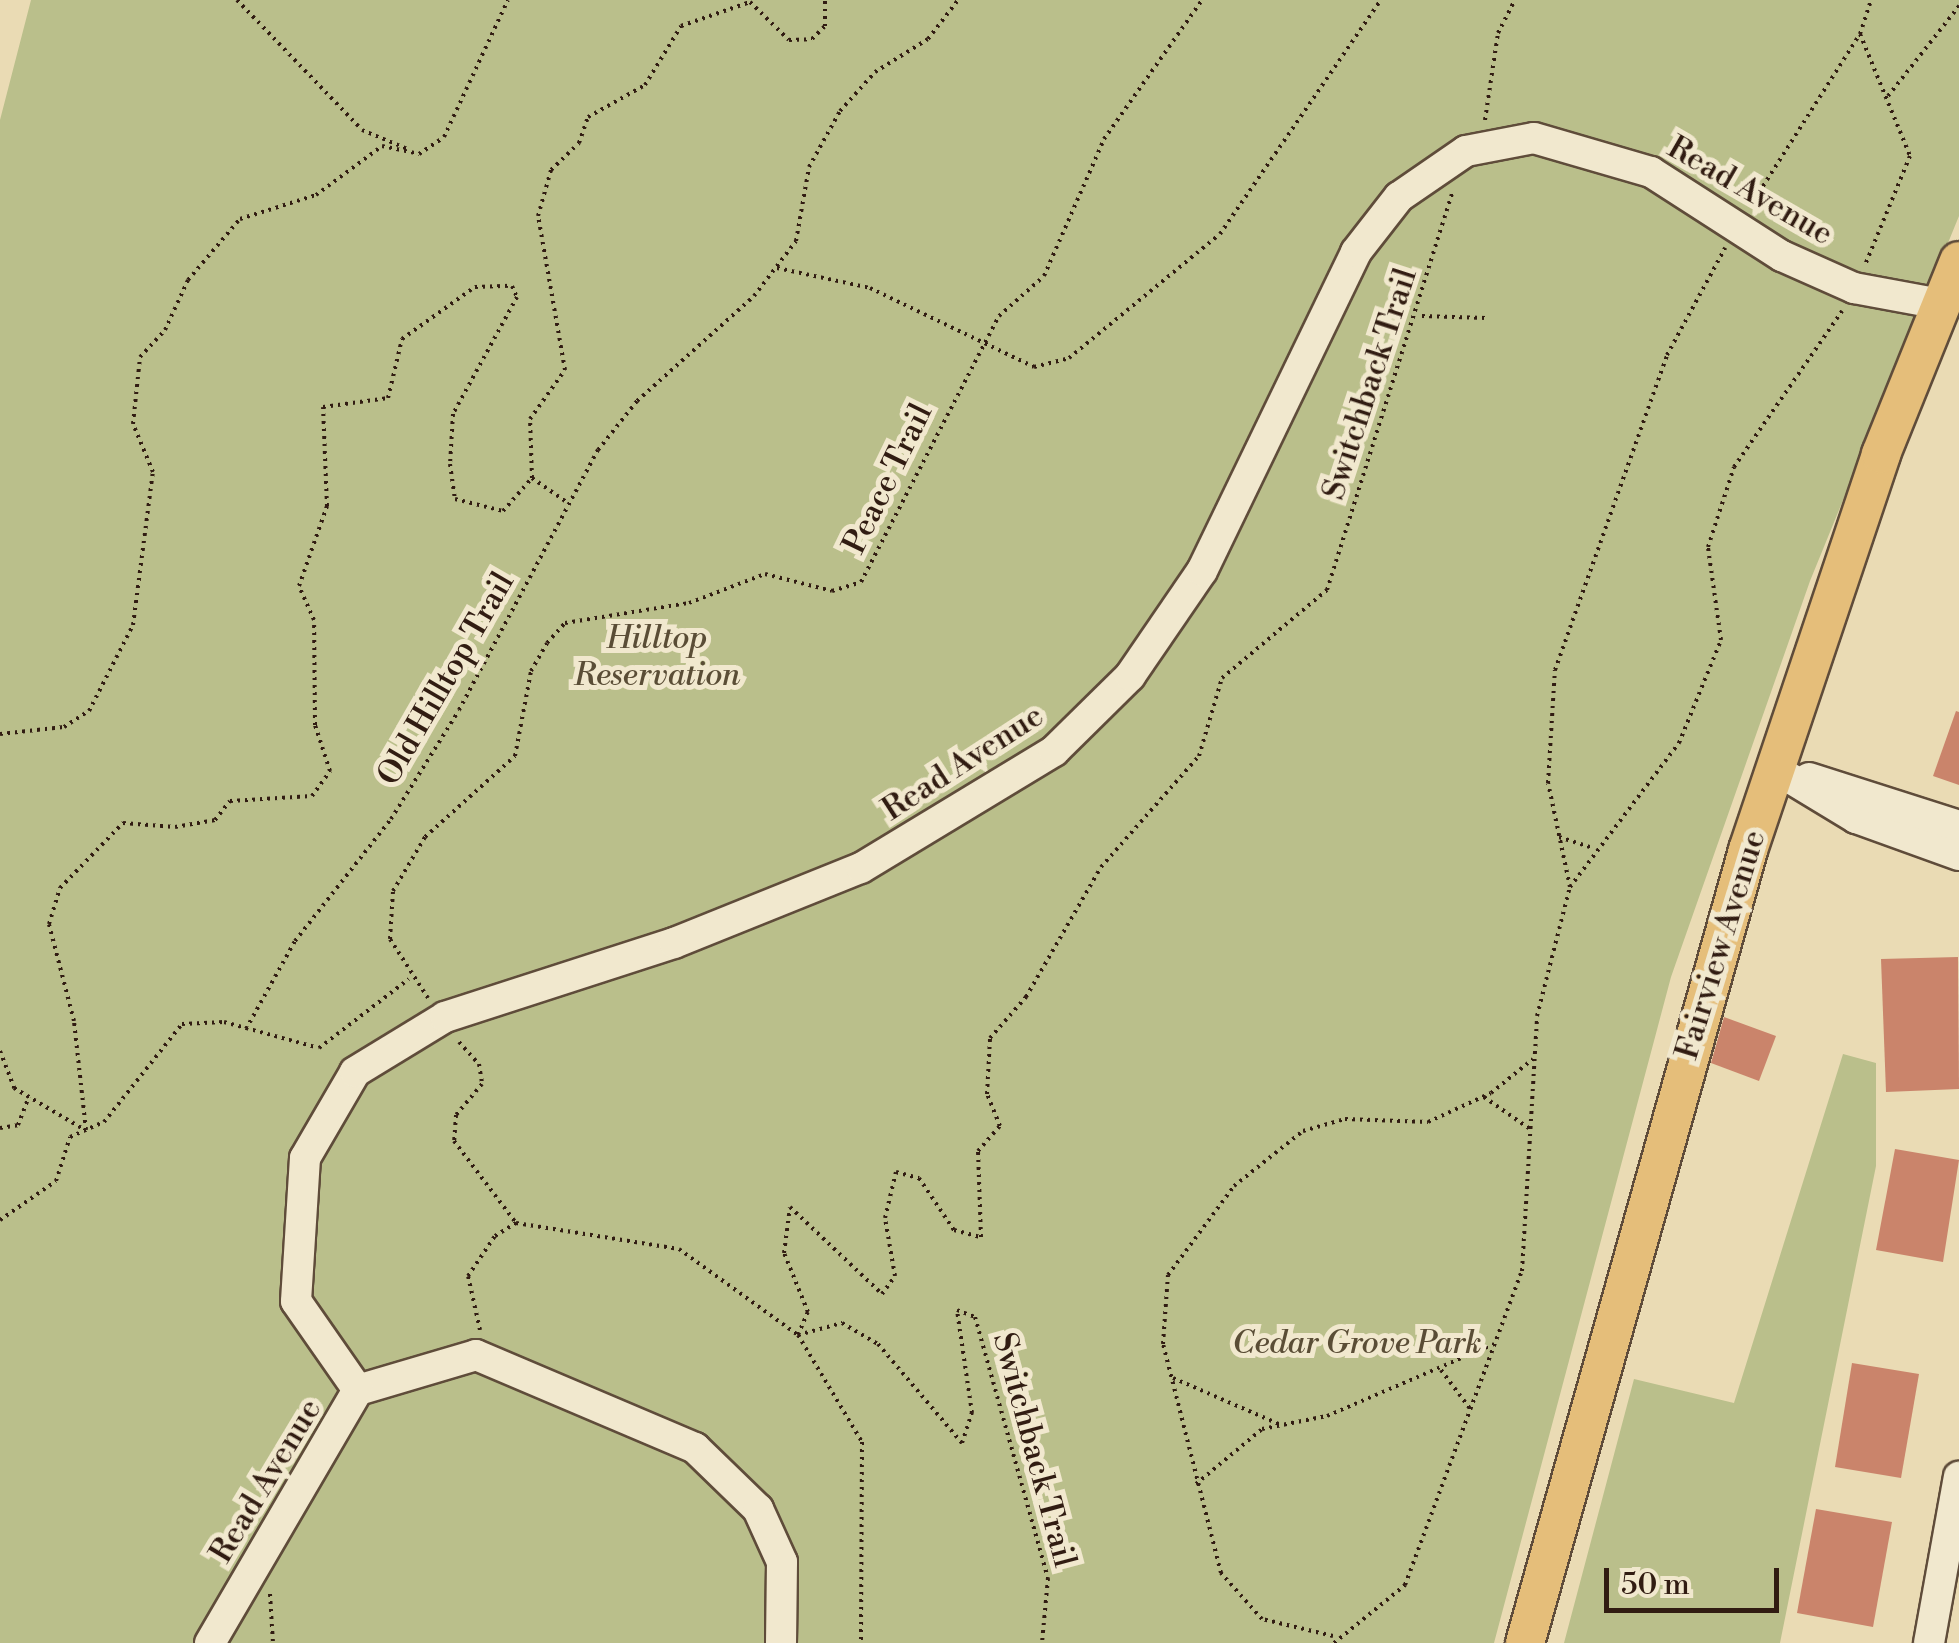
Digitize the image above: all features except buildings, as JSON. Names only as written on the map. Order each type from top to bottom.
[{"type":"main road","name":"Fairview Avenue","points":[[1525,1643],[1775,769],[1959,261]]},
{"type":"street","name":"Read Avenue","points":[[210,1643],[358,1390],[296,1301],[305,1158],[355,1072],[445,1017],[674,943],[861,868],[1054,751],[1130,676],[1202,571],[1379,216],[1477,148],[1534,138],[1650,172],[1782,256],[1854,288],[1941,304]]},
{"type":"street","points":[[1775,769],[1959,826]]},
{"type":"street","points":[[1775,769],[1856,818],[1959,855]]},
{"type":"street","points":[[358,1390],[476,1354],[696,1448],[758,1509],[782,1562],[781,1643]]},
{"type":"street","points":[[1929,1643],[1959,1477]]},
{"type":"path","points":[[237,0],[362,130],[419,154]]},
{"type":"path","points":[[0,734],[64,726],[89,711],[133,625],[153,472],[133,424],[140,356],[165,330],[188,280],[240,219],[316,195],[382,146],[419,154],[444,137],[508,0]]},
{"type":"path","points":[[86,1130],[74,1021],[48,924],[60,888],[123,823],[175,826],[215,820],[230,801],[312,796],[330,770],[316,724],[314,620],[299,586],[326,506],[323,407],[388,398],[402,339],[475,287],[512,286],[516,298],[453,414],[450,464],[455,499],[503,512],[532,478],[530,419],[565,370],[538,216],[551,170],[579,143],[588,117],[645,86],[681,26],[750,2],[789,40],[812,39],[826,26],[824,0]]},
{"type":"path","name":"Old Hilltop Trail","points":[[246,1028],[295,941],[391,819],[526,599],[568,503],[638,401],[777,268],[796,242],[809,167],[840,111],[875,72],[928,40],[958,0]]},
{"type":"path","name":"Peace Trail","points":[[516,1223],[454,1141],[456,1115],[482,1084],[479,1064],[410,978],[386,916],[393,891],[425,838],[515,756],[531,671],[547,643],[565,623],[689,603],[765,574],[832,590],[862,582],[926,442],[984,348],[999,316],[1044,276],[1104,139],[1202,0]]},
{"type":"path","points":[[777,268],[870,288],[984,348],[1034,367],[1069,358],[1220,234],[1380,0]]},
{"type":"path","name":"Switchback Trail","points":[[798,1335],[808,1312],[784,1253],[790,1207],[882,1294],[895,1276],[886,1218],[896,1172],[919,1178],[954,1230],[980,1238],[978,1151],[1000,1126],[987,1094],[990,1038],[1026,997],[1101,867],[1199,756],[1222,678],[1326,590],[1364,456],[1420,316],[1477,148],[1498,33],[1515,0]]},
{"type":"path","points":[[1746,213],[1860,34],[1871,0]]},
{"type":"path","points":[[1888,96],[1959,6]]},
{"type":"path","points":[[1860,34],[1910,156],[1861,274]]},
{"type":"path","points":[[1570,887],[1559,837],[1549,735],[1568,624],[1667,355],[1731,238]]},
{"type":"path","points":[[1534,1058],[1484,1097],[1414,1126],[1318,1124],[1234,1186],[1168,1275],[1160,1327],[1221,1574],[1238,1600],[1275,1626],[1333,1640],[1372,1620],[1405,1586],[1495,1344],[1529,1240],[1530,1128],[1542,983],[1570,887],[1594,848],[1679,743],[1721,640],[1708,547],[1734,468],[1848,300]]},
{"type":"path","points":[[1420,316],[1486,318]]},
{"type":"path","points":[[532,478],[568,503]]},
{"type":"path","points":[[1559,837],[1594,848]]},
{"type":"path","points":[[0,1220],[56,1181],[64,1148],[86,1130],[104,1122],[182,1024],[246,1028],[319,1048],[410,978]]},
{"type":"path","points":[[0,1050],[14,1088],[86,1130]]},
{"type":"path","points":[[0,1128],[18,1126],[30,1097]]},
{"type":"path","points":[[1484,1097],[1530,1128]]},
{"type":"path","points":[[476,1354],[468,1276],[495,1236],[516,1223],[679,1249],[798,1335],[862,1442],[861,1643]]},
{"type":"path","name":"Switchback Trail","points":[[798,1335],[842,1323],[878,1344],[962,1443],[972,1413],[957,1310],[975,1318],[1048,1578],[1042,1643]]},
{"type":"path","points":[[1196,1484],[1232,1446],[1279,1424],[1326,1416],[1495,1344]]},
{"type":"path","points":[[1440,1370],[1471,1410]]},
{"type":"path","points":[[1170,1377],[1279,1424]]},
{"type":"path","points":[[260,1561],[273,1643]]},
{"type":"green space","name":"Hilltop Reservation","points":[[31,0],[1959,0],[1959,216],[1810,581],[1671,977],[1494,1643],[0,1643],[0,120]]},
{"type":"green space","points":[[1843,1054],[1876,1063],[1876,1166],[1780,1643],[1564,1643],[1634,1379],[1734,1403]]},
{"type":"park label","name":"Cedar Grove Park","points":[[1357,1343]]}]
